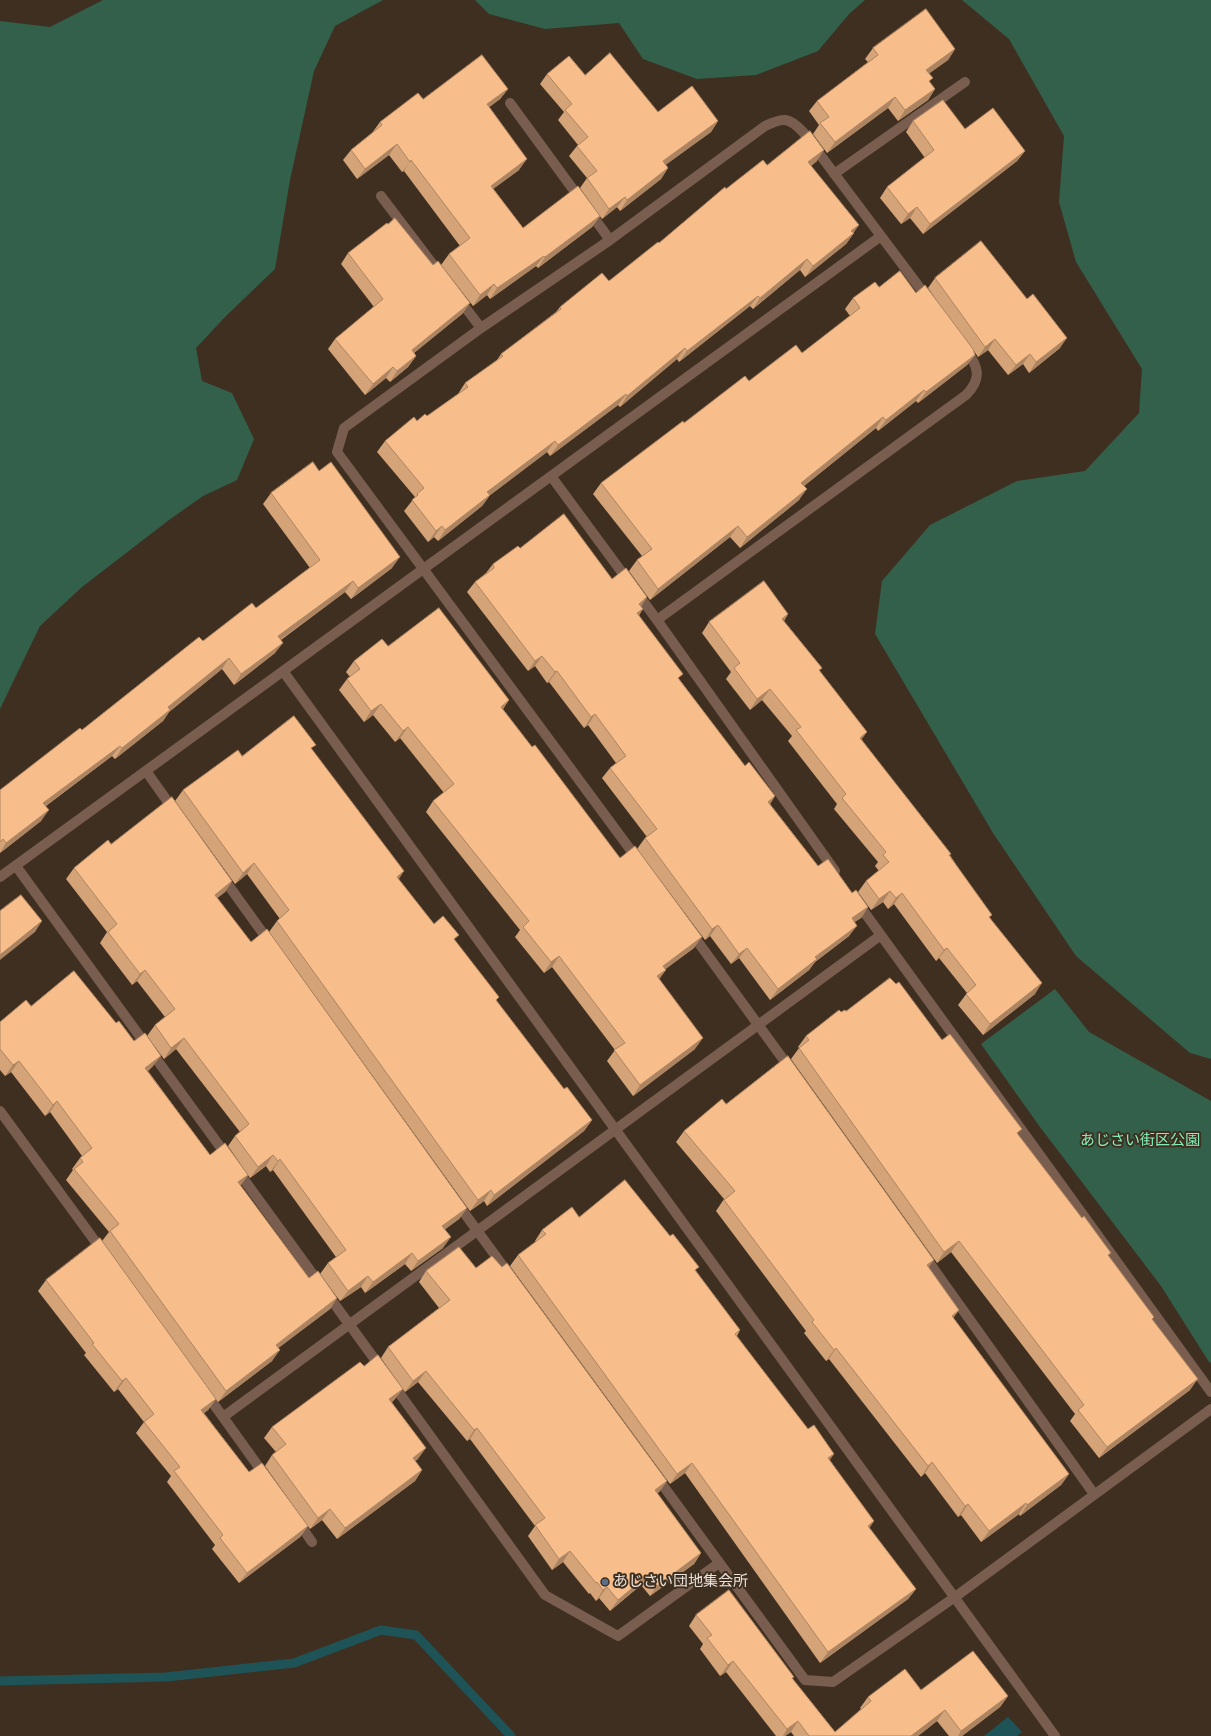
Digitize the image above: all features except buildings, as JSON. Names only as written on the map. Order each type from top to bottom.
[{"type":"street","points":[[834,174],[965,82]]},
{"type":"street","points":[[510,103],[610,240]]},
{"type":"street","points":[[646,871],[337,452],[344,428],[481,328],[610,240],[764,126],[776,120],[787,119],[795,124],[933,306]]},
{"type":"street","points":[[381,196],[481,328]]},
{"type":"street","points":[[0,877],[881,236]]},
{"type":"street","points":[[657,620],[966,395],[975,386],[977,377],[971,357],[957,338]]},
{"type":"street","points":[[551,476],[657,620],[840,877]]},
{"type":"street","points":[[283,671],[1055,1736]]},
{"type":"street","points":[[146,771],[183,823]]},
{"type":"street","points":[[16,866],[545,1595],[618,1636],[719,1563]]},
{"type":"street","points":[[216,868],[277,953]]},
{"type":"street","points":[[849,890],[1211,1392]]},
{"type":"street","points":[[684,922],[796,1076]]},
{"type":"street","points":[[223,1417],[881,935]]},
{"type":"street","points":[[0,1111],[107,1258]]},
{"type":"street","points":[[449,1193],[515,1283]]},
{"type":"street","points":[[915,1243],[1094,1494]]},
{"type":"street","points":[[200,1385],[272,1486]]},
{"type":"street","points":[[650,1468],[805,1680],[833,1682],[955,1597],[1211,1409]]},
{"type":"street","points":[[290,1510],[312,1542]]},
{"type":"green space","points":[[103,0],[383,0],[335,26],[314,71],[290,180],[275,269],[226,316],[196,348],[202,381],[232,393],[254,439],[237,480],[203,496],[169,520],[82,587],[40,626],[0,709],[0,21],[50,27]]},
{"type":"green space","points":[[475,0],[865,0],[849,14],[818,51],[756,75],[697,79],[643,59],[619,23],[545,29],[489,14]]},
{"type":"green space","points":[[962,0],[1211,0],[1211,1059],[1190,1053],[1076,956],[993,833],[875,634],[882,581],[930,525],[1017,481],[1085,471],[1139,413],[1142,369],[1076,262],[1059,202],[1064,136],[1009,39]]},
{"type":"green space","name":"あじさい街区公園","points":[[1055,989],[1089,1032],[1211,1101],[1211,1363],[1161,1286],[1040,1127],[981,1044]]},
{"type":"water","points":[[1008,1717],[1022,1732],[1017,1736],[984,1736]]},
{"type":"waterway","points":[[0,1681],[166,1677],[294,1663],[381,1630],[416,1635],[511,1736]]},
{"type":"place","name":"あじさい団地集会所","points":[[605,1582]]}]
